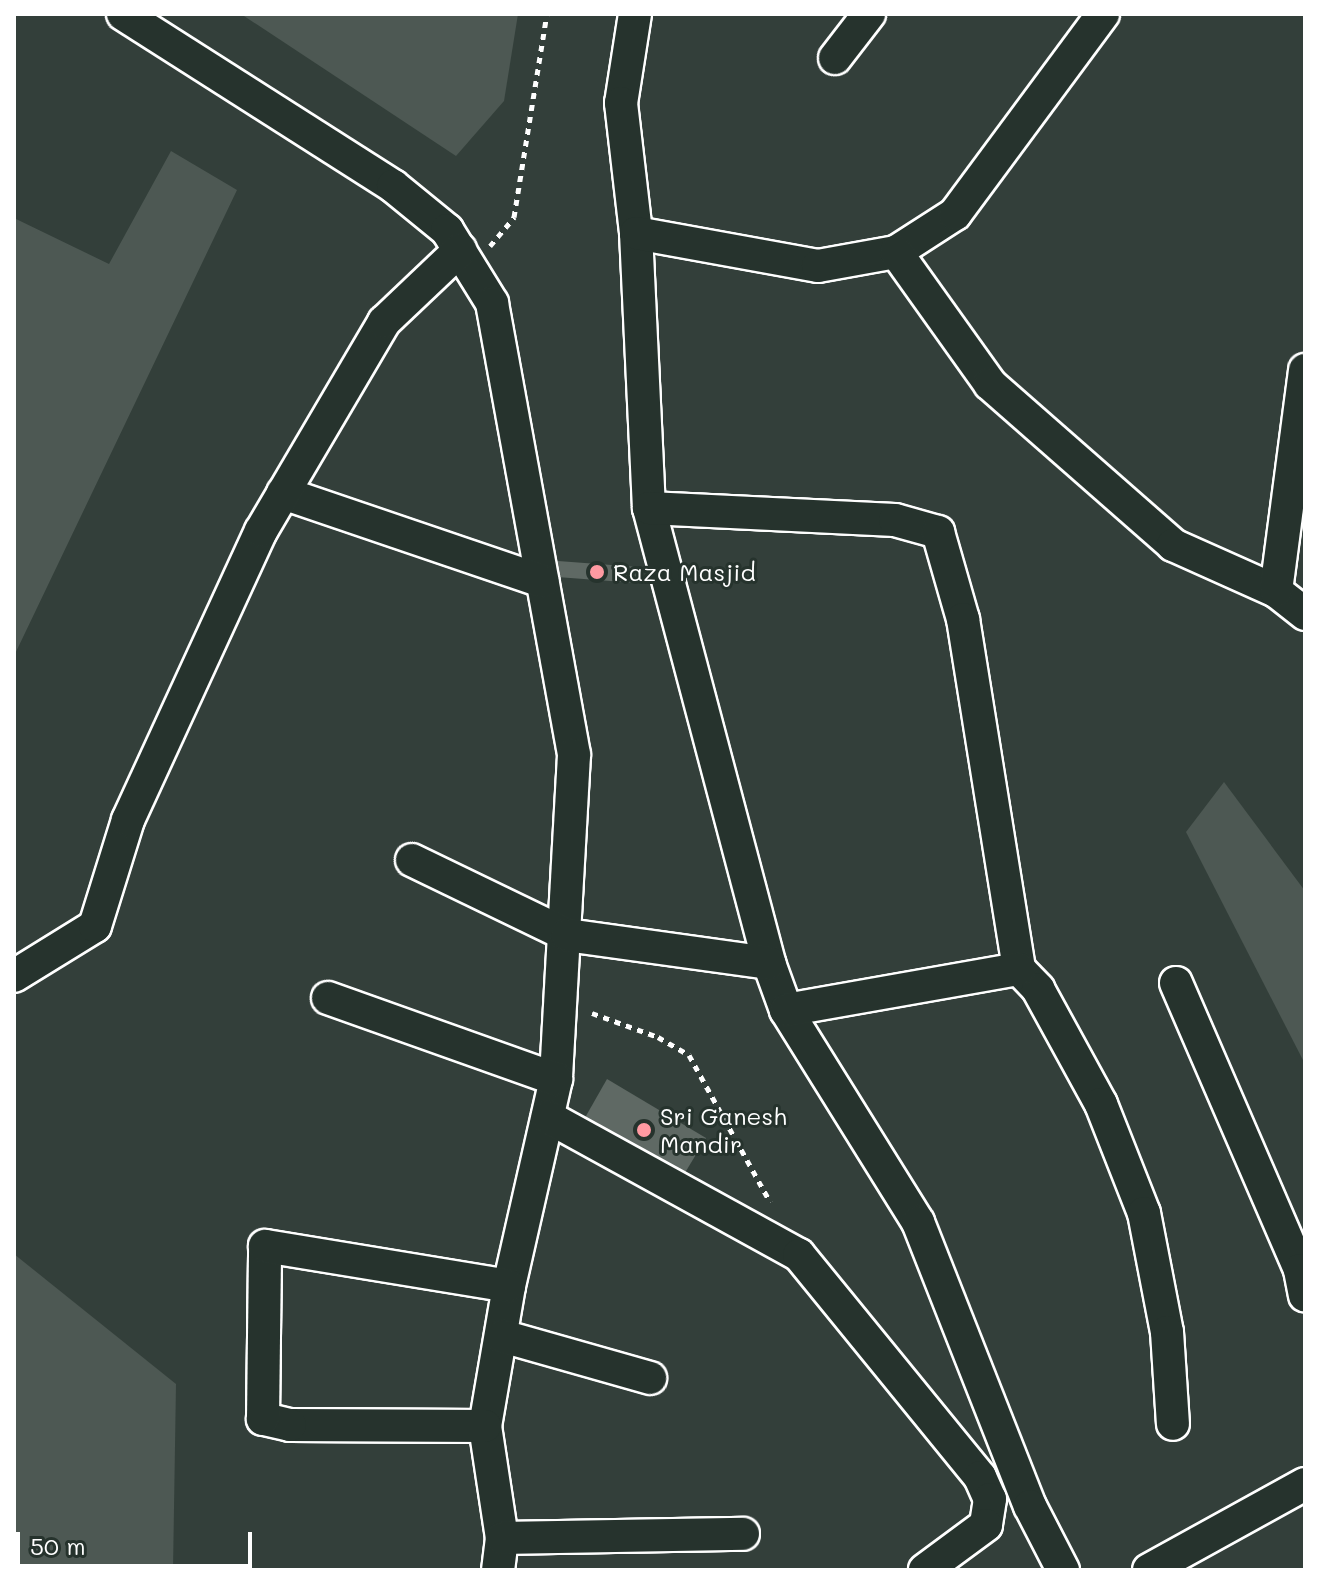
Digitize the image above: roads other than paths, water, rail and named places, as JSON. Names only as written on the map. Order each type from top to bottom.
[{"type":"street","points":[[123,14],[393,186],[447,230],[492,303],[574,755],[567,935],[556,1079],[509,1286],[485,1426],[502,1538],[498,1570]]},
{"type":"street","points":[[635,14],[621,103],[636,233],[649,508],[769,963],[786,1010],[918,1222],[1030,1506],[1063,1570]]},
{"type":"street","points":[[835,58],[869,14]]},
{"type":"street","points":[[636,233],[818,266],[896,252],[955,214],[1103,14]]},
{"type":"street","points":[[896,252],[990,384],[1173,545],[1276,591],[1305,614]]},
{"type":"street","points":[[14,976],[95,926],[128,820],[261,531],[384,322],[466,259]]},
{"type":"street","points":[[1276,591],[1305,370]]},
{"type":"street","points":[[283,493],[542,581]]},
{"type":"street","points":[[649,508],[895,520],[938,532],[963,619],[1019,969],[1038,989],[1101,1104],[1144,1213],[1167,1332],[1173,1424]]},
{"type":"street","points":[[412,860],[567,935],[769,963]]},
{"type":"street","points":[[786,1010],[1019,969]]},
{"type":"street","points":[[1176,983],[1300,1270],[1305,1296]]},
{"type":"street","points":[[328,998],[556,1079]]},
{"type":"street","points":[[548,1117],[799,1255],[980,1477],[990,1499],[986,1525],[925,1570]]},
{"type":"street","points":[[485,1426],[290,1425],[263,1419],[265,1246],[509,1286]]},
{"type":"street","points":[[502,1336],[650,1378]]},
{"type":"street","points":[[1149,1570],[1305,1484]]},
{"type":"street","points":[[502,1538],[743,1534]]},
{"type":"place","name":"Raza Masjid","points":[[597,572]]},
{"type":"place","name":"Sri Ganesh Mandir","points":[[644,1130]]}]
